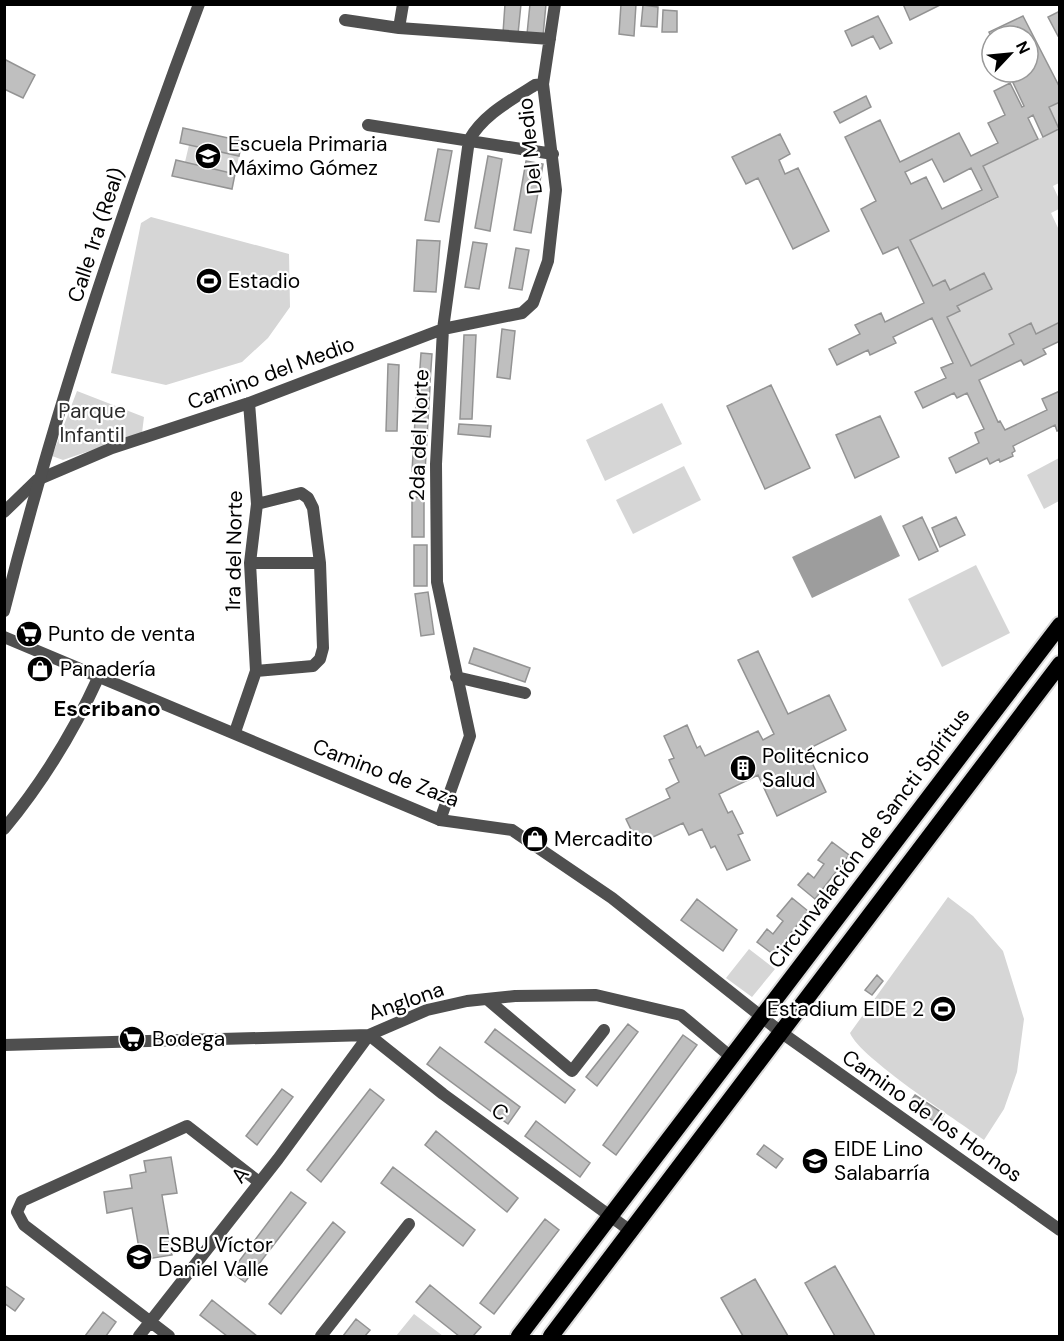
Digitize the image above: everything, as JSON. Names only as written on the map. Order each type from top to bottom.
[{"type":"highway","name":"Circunvalación de Sancti Spíritus","points":[[519,1336],[1059,625]]},
{"type":"highway","points":[[551,1336],[632,1232],[1059,664]]},
{"type":"highway","points":[[946,774],[966,788]]},
{"type":"street","name":"Calle 1ra (Real)","points":[[4,610],[37,480],[147,142],[199,4]]},
{"type":"street","points":[[399,28],[403,4]]},
{"type":"street","name":"Del Medio","points":[[522,313],[533,303],[548,261],[556,190],[543,84],[555,4]]},
{"type":"street","points":[[345,20],[399,28],[550,39]]},
{"type":"street","points":[[469,140],[477,127],[491,113],[535,86],[543,84]]},
{"type":"street","points":[[368,125],[553,154]]},
{"type":"street","name":"2da del Norte","points":[[440,820],[470,736],[437,582],[436,464],[443,329],[469,140]]},
{"type":"street","name":"Camino del Medio","points":[[37,480],[112,448],[249,403],[443,329],[522,313]]},
{"type":"street","name":"1ra del Norte","points":[[235,732],[256,671],[250,563],[257,504],[249,403]]},
{"type":"street","points":[[4,512],[37,480]]},
{"type":"street","points":[[256,671],[314,666],[320,659],[323,648],[320,563],[313,508],[308,498],[301,493],[257,504]]},
{"type":"street","points":[[250,563],[320,563]]},
{"type":"street","name":"Camino de Zaza","points":[[4,638],[235,732],[440,820],[512,830],[612,898],[782,1033]]},
{"type":"street","points":[[4,829],[26,802],[62,748],[99,676]]},
{"type":"street","points":[[456,677],[525,693]]},
{"type":"street","name":"Anglona","points":[[4,1045],[369,1035],[427,1010],[467,1001],[515,996],[596,995],[681,1015],[730,1057]]},
{"type":"street","points":[[488,999],[572,1071],[604,1030]]},
{"type":"street","name":"Camino de los Hornos","points":[[782,1033],[1059,1230]]},
{"type":"street","name":"A","points":[[139,1336],[259,1182],[369,1035]]},
{"type":"street","name":"C","points":[[369,1035],[443,1094],[632,1232]]},
{"type":"street","points":[[169,1336],[24,1225],[17,1212],[22,1201],[187,1126],[259,1182]]},
{"type":"street","points":[[321,1336],[409,1224]]},
{"type":"green space","points":[[1059,102],[1059,129],[1049,107]]},
{"type":"green space","points":[[1059,129],[1059,183],[1053,186],[1059,199],[1059,209],[1051,213],[1059,230],[1059,322],[1036,334],[1031,323],[1014,344],[971,366],[947,317],[960,311],[957,306],[992,288],[984,273],[950,290],[945,280],[933,286],[910,240],[998,198],[983,166]]},
{"type":"green space","points":[[189,145],[239,156],[235,174],[185,162]]},
{"type":"green space","name":"Estadio","points":[[151,217],[289,254],[290,307],[268,338],[242,362],[166,385],[111,373],[141,223]]},
{"type":"green space","name":"Parque Infantil","points":[[77,391],[144,417],[142,433],[63,460],[52,456]]},
{"type":"green space","points":[[662,403],[682,444],[605,481],[586,440]]},
{"type":"green space","points":[[1059,458],[1059,501],[1044,509],[1027,475]]},
{"type":"green space","points":[[684,466],[701,500],[633,534],[616,500]]},
{"type":"green space","points":[[976,565],[1010,633],[942,667],[908,599]]},
{"type":"green space","name":"Estadium EIDE 2","points":[[948,897],[973,916],[1003,951],[1024,1019],[1017,1072],[1004,1109],[984,1140],[890,1073],[858,1044],[850,1033]]},
{"type":"green space","points":[[749,949],[775,969],[752,997],[726,978]]},
{"type":"green space","points":[[414,1314],[443,1336],[396,1336]]},
{"type":"shaded area","points":[[881,515],[900,556],[812,598],[792,557]]},
{"type":"building","points":[[505,4],[521,4],[518,34],[503,33]]},
{"type":"building","points":[[530,4],[546,4],[543,36],[527,34]]},
{"type":"building","points":[[621,4],[636,4],[634,36],[619,34]]},
{"type":"building","points":[[903,4],[942,4],[910,20]]},
{"type":"building","points":[[643,5],[658,7],[657,27],[641,26]]},
{"type":"building","points":[[663,10],[677,11],[677,32],[662,32]]},
{"type":"building","points":[[1060,11],[1060,35],[1058,36],[1048,17]]},
{"type":"building","points":[[878,16],[892,43],[880,49],[873,36],[852,46],[845,31]]},
{"type":"building","points":[[1023,16],[1027,24],[1006,24]]},
{"type":"building","points":[[1040,49],[1060,88],[1060,102],[1049,107],[1059,129],[1043,137],[1033,115],[1028,118],[1038,139],[983,166],[998,197],[910,240],[933,286],[945,280],[950,290],[984,273],[992,289],[957,306],[960,311],[947,317],[971,366],[1014,344],[1009,334],[1031,323],[1036,334],[1060,322],[1060,341],[1043,349],[1046,354],[1024,365],[1021,360],[979,380],[998,422],[1000,421],[1005,430],[1047,410],[1042,399],[1060,391],[1060,430],[1057,431],[1055,425],[1013,446],[1015,451],[1012,453],[1013,456],[1000,462],[999,459],[990,464],[987,458],[956,473],[949,458],[979,443],[975,433],[984,429],[967,393],[957,398],[954,393],[923,408],[915,392],[946,378],[941,368],[953,363],[932,318],[893,337],[896,343],[870,355],[868,350],[837,365],[829,349],[860,334],[855,325],[881,313],[885,322],[924,303],[898,247],[883,254],[861,209],[876,201],[845,137],[880,120],[900,162],[959,133],[971,156],[998,143],[988,123],[1005,115],[994,91],[1010,84],[1022,107],[1024,106],[1014,84],[1040,84]],"holes":[[[932,159],[944,182],[971,168],[982,190],[942,209],[926,177],[911,184],[905,172]]]},
{"type":"building","points":[[4,59],[35,75],[23,98],[4,89]]},
{"type":"building","points":[[866,96],[871,107],[840,123],[834,112]]},
{"type":"building","points":[[183,128],[242,141],[239,156],[180,143]]},
{"type":"building","points":[[780,134],[790,154],[779,160],[785,174],[798,168],[829,231],[793,249],[758,178],[746,184],[732,157]]},
{"type":"building","points":[[438,149],[452,151],[439,222],[425,220]]},
{"type":"building","points":[[488,156],[502,159],[490,231],[475,228]]},
{"type":"building","points":[[176,160],[235,174],[232,189],[172,176]]},
{"type":"building","points":[[526,161],[543,164],[531,233],[514,230]]},
{"type":"building","points":[[417,240],[440,241],[436,292],[414,291]]},
{"type":"building","points":[[473,242],[487,244],[479,289],[465,287]]},
{"type":"building","points":[[516,248],[529,250],[522,290],[509,288]]},
{"type":"building","points":[[502,329],[515,331],[510,379],[497,377]]},
{"type":"building","points":[[464,335],[476,335],[472,419],[460,419]]},
{"type":"building","points":[[421,353],[432,354],[430,382],[419,381]]},
{"type":"building","points":[[388,364],[399,365],[397,431],[386,431]]},
{"type":"building","points":[[771,385],[810,468],[765,489],[727,406]]},
{"type":"building","points":[[417,386],[430,387],[425,472],[412,471]]},
{"type":"building","points":[[880,416],[899,457],[855,478],[836,435]]},
{"type":"building","points":[[459,424],[491,426],[490,437],[458,434]]},
{"type":"building","points":[[412,497],[424,497],[424,537],[412,537]]},
{"type":"building","points":[[922,517],[938,551],[919,560],[903,526]]},
{"type":"building","points":[[956,517],[965,535],[940,547],[932,528]]},
{"type":"building","points":[[414,545],[427,545],[427,586],[414,586]]},
{"type":"building","points":[[428,592],[434,634],[421,636],[415,594]]},
{"type":"building","points":[[474,648],[530,668],[525,682],[469,663]]},
{"type":"building","name":"Politécnico Salud","points":[[758,651],[788,714],[829,695],[846,730],[806,750],[826,792],[777,816],[758,775],[719,794],[728,813],[732,811],[743,833],[738,835],[750,860],[727,870],[715,846],[711,848],[702,829],[689,835],[683,823],[638,844],[626,819],[670,798],[666,789],[679,782],[669,760],[674,758],[664,736],[687,725],[697,748],[700,746],[705,756],[758,731],[763,740],[774,734],[738,660]]},
{"type":"building","points":[[832,842],[849,855],[815,899],[798,885],[808,873],[814,878],[824,864],[818,860]]},
{"type":"building","points":[[792,898],[808,911],[774,955],[757,942],[767,929],[773,934],[783,921],[777,916]]},
{"type":"building","points":[[697,899],[737,930],[723,951],[681,920]]},
{"type":"building","points":[[877,975],[883,981],[872,995],[865,990]]},
{"type":"building","points":[[628,1024],[638,1032],[597,1086],[586,1077]]},
{"type":"building","points":[[495,1029],[575,1090],[565,1103],[485,1042]]},
{"type":"building","points":[[683,1035],[697,1045],[616,1155],[603,1145]]},
{"type":"building","points":[[440,1047],[520,1107],[508,1124],[427,1064]]},
{"type":"building","points":[[282,1089],[293,1097],[257,1145],[246,1136]]},
{"type":"building","points":[[370,1089],[384,1100],[321,1182],[307,1170]]},
{"type":"building","points":[[915,1095],[944,1114],[938,1124],[908,1105]]},
{"type":"building","points":[[536,1121],[590,1163],[580,1177],[525,1136]]},
{"type":"building","points":[[436,1131],[518,1198],[507,1212],[425,1145]]},
{"type":"building","points":[[764,1145],[783,1159],[776,1168],[757,1154]]},
{"type":"building","points":[[171,1157],[177,1193],[162,1195],[172,1255],[141,1260],[132,1208],[107,1213],[104,1192],[132,1188],[130,1175],[146,1172],[144,1161]]},
{"type":"building","points":[[393,1167],[475,1230],[463,1246],[381,1183]]},
{"type":"building","points":[[291,1192],[306,1203],[245,1282],[231,1272]]},
{"type":"building","points":[[545,1219],[559,1230],[494,1314],[480,1303]]},
{"type":"building","points":[[333,1222],[345,1232],[281,1314],[269,1304]]},
{"type":"building","points":[[835,1266],[875,1336],[835,1336],[805,1283]]},
{"type":"building","points":[[755,1279],[788,1336],[743,1336],[721,1298]]},
{"type":"building","points":[[4,1285],[24,1299],[15,1311],[4,1303]]},
{"type":"building","points":[[430,1285],[481,1327],[473,1336],[459,1336],[416,1302]]},
{"type":"building","points":[[212,1300],[257,1336],[227,1336],[200,1315]]},
{"type":"building","points":[[103,1312],[116,1322],[106,1336],[85,1336]]},
{"type":"building","points":[[356,1319],[370,1330],[365,1336],[343,1336]]},
{"type":"place","name":"Escuela Primaria Máximo Gómez","points":[[208,156]]},
{"type":"place","name":"Estadio","points":[[209,281]]},
{"type":"place","name":"Punto de venta","points":[[29,634]]},
{"type":"place","name":"Panadería","points":[[40,669]]},
{"type":"place","name":"Politécnico Salud","points":[[743,768]]},
{"type":"place","name":"Mercadito","points":[[535,839]]},
{"type":"place","name":"Estadium EIDE 2","points":[[943,1009]]},
{"type":"place","name":"Bodega","points":[[132,1039]]},
{"type":"place","name":"EIDE Lino Salabarría","points":[[815,1161]]},
{"type":"place","name":"ESBU Víctor Daniel Valle","points":[[139,1257]]},
{"type":"district","name":"Escribano","points":[[107,708]]}]
